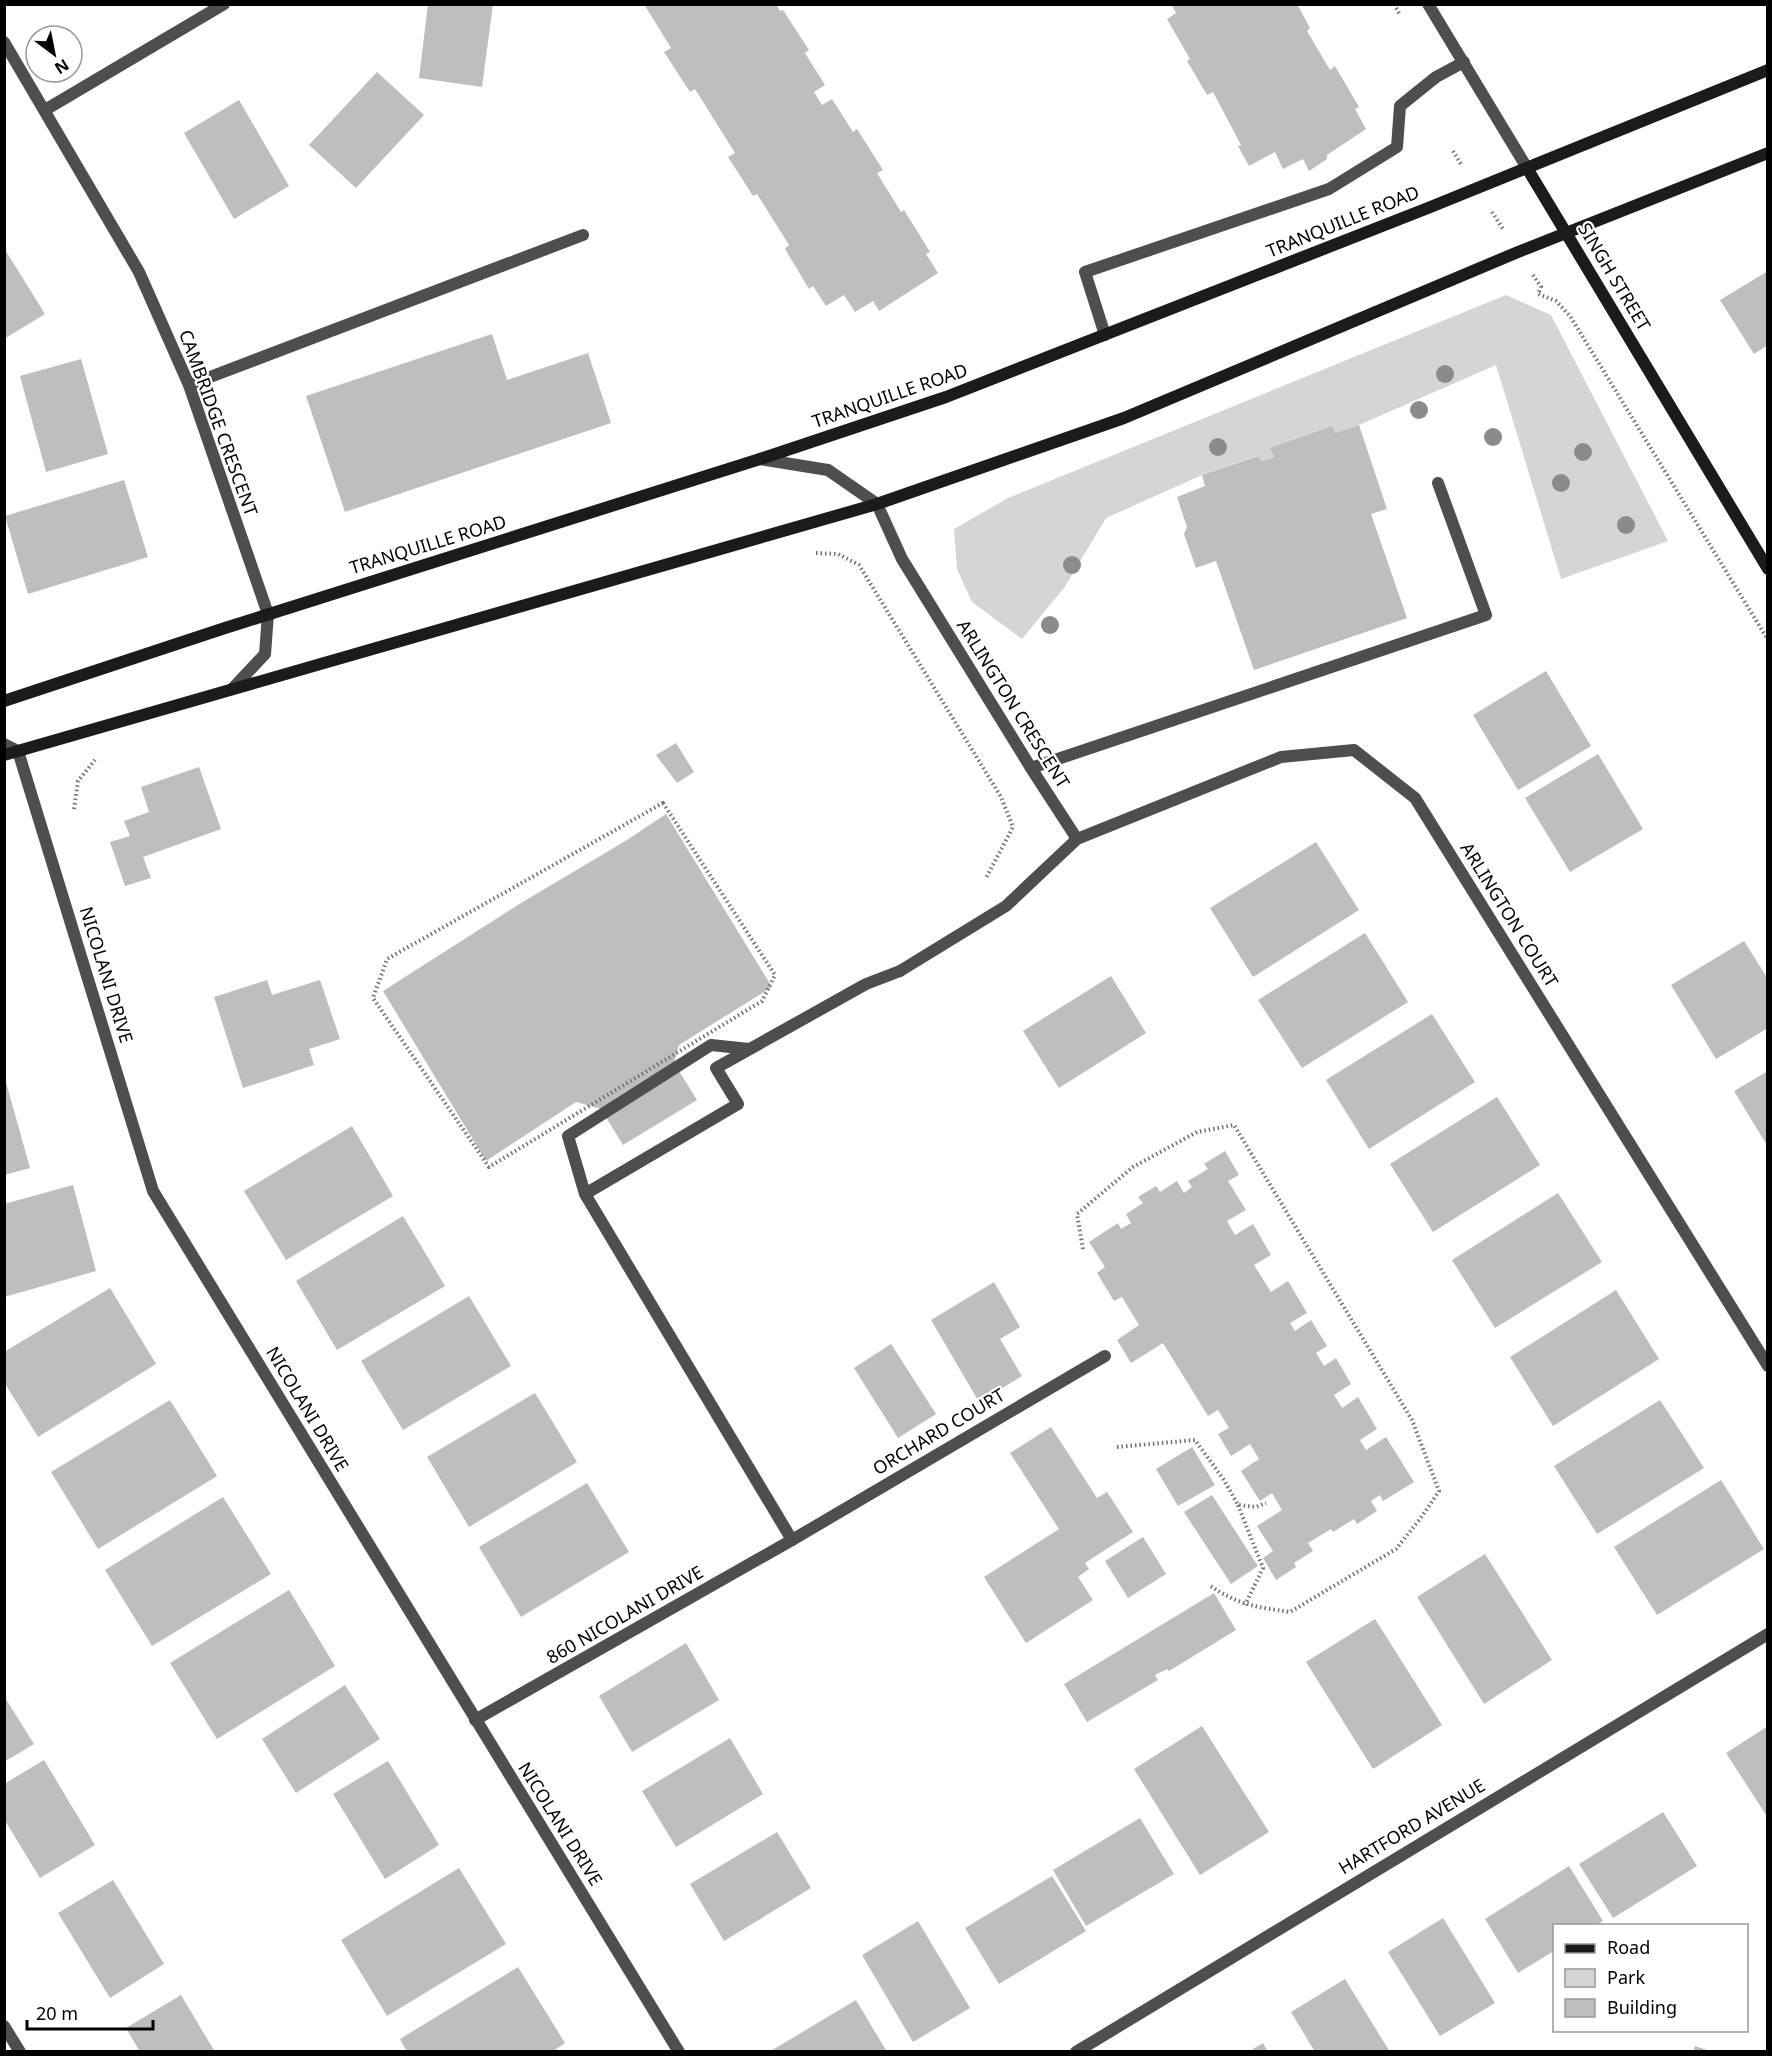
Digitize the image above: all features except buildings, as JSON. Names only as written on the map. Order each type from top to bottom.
[{"type":"main road","name":"TRANQUILLE ROAD","points":[[4,701],[268,614],[760,459],[946,397],[1428,208],[1767,70]]},
{"type":"main road","points":[[4,755],[878,504],[1124,418],[1518,252],[1767,153]]},
{"type":"main road","name":"SINGH STREET","points":[[1527,168],[1767,569]]},
{"type":"street","points":[[45,110],[224,4]]},
{"type":"street","name":"SINGH STREET","points":[[1428,4],[1527,168]]},
{"type":"street","name":"CAMBRIDGE CRESCENT","points":[[4,42],[139,272],[189,385],[268,614],[265,654],[232,689]]},
{"type":"street","points":[[1105,335],[1085,272],[1329,189],[1398,147],[1400,106],[1436,77],[1464,62]]},
{"type":"street","points":[[189,385],[583,236]]},
{"type":"street","points":[[760,459],[828,470],[878,504]]},
{"type":"street","points":[[1031,768],[1486,615],[1438,483]]},
{"type":"street","name":"ARLINGTON CRESCENT","points":[[878,504],[902,559],[1077,839]]},
{"type":"street","points":[[4,744],[18,751]]},
{"type":"street","name":"ARLINGTON COURT","points":[[1077,839],[1281,757],[1354,750],[1414,798],[1767,1366]]},
{"type":"street","name":"NICOLANI DRIVE","points":[[18,751],[153,1191],[679,2052]]},
{"type":"street","points":[[585,1194],[738,1104],[716,1068],[866,984],[900,971],[1006,906],[1077,839]]},
{"type":"street","points":[[749,1049],[711,1045],[568,1136],[585,1194],[792,1540]]},
{"type":"street","name":"ORCHARD COURT","points":[[792,1540],[1105,1356]]},
{"type":"street","name":"860 NICOLANI DRIVE","points":[[475,1720],[792,1540]]},
{"type":"street","name":"HARTFORD AVENUE","points":[[1076,2052],[1767,1634]]},
{"type":"street","points":[[4,2026],[20,2052]]},
{"type":"path","points":[[1453,151],[1540,287],[1538,294],[1556,301],[1570,316],[1767,640]]},
{"type":"path","points":[[811,552],[838,554],[859,565],[1001,797],[1013,827],[986,878]]},
{"type":"path","points":[[74,809],[78,781],[98,756]]},
{"type":"path","points":[[663,803],[776,975],[762,1000],[489,1167],[374,998],[387,959],[663,803]]},
{"type":"path","points":[[1083,1249],[1077,1214],[1133,1167],[1197,1132],[1234,1125],[1412,1420],[1439,1491],[1396,1549],[1290,1612],[1245,1605],[1209,1585]]},
{"type":"path","points":[[1117,1447],[1195,1440],[1224,1480],[1238,1505],[1263,1568],[1245,1605]]},
{"type":"path","points":[[1238,1505],[1256,1508],[1266,1503]]},
{"type":"green space","points":[[1506,295],[1551,315],[1668,541],[1561,579],[1496,365],[1359,425],[1335,433],[1333,427],[1271,449],[1274,457],[1262,461],[1257,456],[1202,475],[1106,518],[1064,588],[1022,639],[972,602],[957,569],[954,529],[1008,498]]}]
